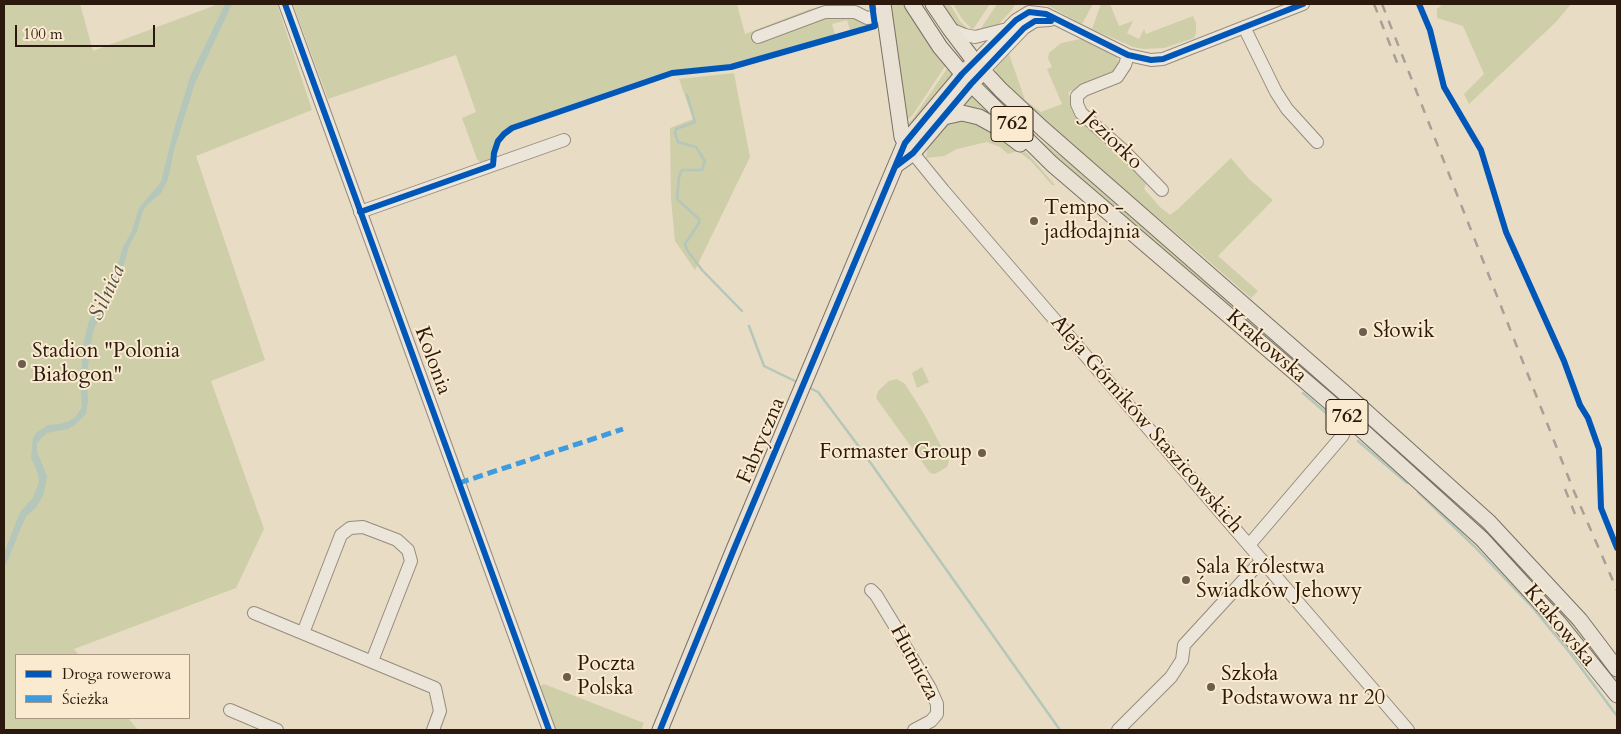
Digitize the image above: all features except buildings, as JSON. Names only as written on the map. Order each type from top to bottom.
[{"type":"main road","name":"Krakowska","points":[[912,4],[940,47],[966,79],[1052,164],[1354,423],[1482,539],[1558,622],[1617,695]]},
{"type":"main road","name":"Krakowska","points":[[933,4],[979,66],[1001,90],[1489,522],[1580,620],[1617,669]]},
{"type":"main road","points":[[884,10],[902,137],[909,148]]},
{"type":"main road","name":"Fabryczna","points":[[660,730],[896,166],[966,79],[979,66]]},
{"type":"main road","name":"Fabryczna","points":[[909,148],[944,117],[966,79]]},
{"type":"main road","points":[[944,117],[962,113],[979,117],[999,128],[1022,146],[1052,164]]},
{"type":"street","name":"Kolonia","points":[[285,4],[549,730]]},
{"type":"street","points":[[979,66],[1006,30],[1016,20],[1029,12],[1046,14],[1128,55],[1151,60],[1163,59],[1303,4]]},
{"type":"street","points":[[758,37],[825,12],[856,12],[867,18],[884,10]]},
{"type":"street","points":[[979,66],[1031,23],[1049,20],[1061,23]]},
{"type":"street","points":[[1244,27],[1276,92],[1287,109],[1317,142]]},
{"type":"street","points":[[950,29],[975,37],[1006,30]]},
{"type":"street","name":"Jeziorko","points":[[1128,55],[1125,65],[1117,77],[1084,90],[1077,96],[1076,104],[1081,113],[1124,151],[1162,190]]},
{"type":"street","points":[[360,212],[564,140]]},
{"type":"street","name":"Aleja Górników Staszicowskich","points":[[909,148],[943,190],[1408,730]]},
{"type":"street","points":[[1249,545],[1343,435]]},
{"type":"street","points":[[303,633],[342,535],[350,528],[363,527],[397,540],[408,550],[411,561],[372,661]]},
{"type":"street","points":[[1118,730],[1170,677],[1182,660],[1184,645],[1262,560]]},
{"type":"street","name":"Hutnicza","points":[[871,590],[898,631],[935,698],[938,709],[937,714],[928,727],[914,730]]},
{"type":"street","points":[[254,613],[435,688],[440,711],[433,730]]},
{"type":"street","points":[[230,710],[277,730]]},
{"type":"green space","points":[[4,4],[80,4],[93,51],[217,4],[277,4],[312,110],[196,156],[265,360],[211,381],[264,529],[236,588],[74,649],[78,654],[15,654],[15,719],[129,719],[138,730],[4,730]]},
{"type":"green space","points":[[293,4],[737,4],[745,34],[810,9],[820,7],[872,21],[867,25],[850,30],[847,20],[832,24],[835,34],[736,65],[669,72],[511,126],[496,139],[490,161],[482,164],[477,159],[462,118],[476,112],[456,55],[328,99]]},
{"type":"green space","points":[[888,4],[906,4],[946,65],[912,116],[907,120]]},
{"type":"green space","points":[[942,4],[950,4],[960,21],[972,33],[955,24]]},
{"type":"green space","points":[[953,4],[990,4],[972,29],[962,19]]},
{"type":"green space","points":[[997,4],[1015,4],[998,25],[978,33]]},
{"type":"green space","points":[[1045,4],[1093,4],[1082,24]]},
{"type":"green space","points":[[1101,4],[1110,4],[1119,26],[1133,21],[1127,33],[1139,39],[1144,29],[1146,34],[1193,16],[1196,23],[1196,33],[1194,38],[1164,48],[1144,49],[1133,47],[1092,29]]},
{"type":"green space","points":[[1443,4],[1571,4],[1556,22],[1469,104],[1464,94],[1484,74],[1463,26],[1437,18],[1437,9]]},
{"type":"green space","points":[[1081,39],[1109,51],[1116,56],[1120,64],[1113,74],[1068,92],[1074,109],[1147,181],[1144,189],[1160,207],[1170,215],[1231,158],[1249,179],[1273,200],[1218,256],[1258,291],[1251,298],[1121,187],[997,77],[995,68],[997,63],[1008,51],[1025,100],[1041,112],[1062,104],[1047,69],[1052,67],[1048,58],[1049,53],[1061,43]]},
{"type":"green space","points":[[949,66],[955,74],[909,127],[908,123]]},
{"type":"green space","points":[[734,73],[750,157],[695,270],[675,241],[671,199],[670,128],[693,119],[679,79]]},
{"type":"green space","points":[[983,85],[1037,138],[1080,171],[1416,460],[1536,578],[1610,667],[1617,678],[1617,688],[1544,597],[1029,135]]},
{"type":"green space","points":[[971,93],[992,115],[993,116],[959,108]]},
{"type":"green space","points":[[976,119],[1028,154],[1055,185],[1052,185],[1031,161],[1018,151],[1008,154],[1000,147],[987,142],[957,149],[944,156],[926,158],[928,145],[949,120]]},
{"type":"green space","points":[[922,367],[929,382],[917,388],[912,373]]},
{"type":"green space","points":[[897,379],[905,384],[924,414],[949,461],[947,467],[935,474],[930,473],[876,398],[878,391],[889,381]]},
{"type":"green space","points":[[544,684],[644,723],[641,730],[554,730],[539,687]]},
{"type":"water","name":"Silnica","points":[[225,4],[232,4],[195,83],[174,150],[168,179],[161,193],[143,211],[137,231],[129,246],[122,272],[93,331],[88,366],[86,414],[75,425],[68,429],[47,433],[37,443],[37,452],[47,476],[44,493],[36,508],[27,515],[4,569],[4,554],[20,512],[33,498],[39,482],[31,457],[33,438],[36,433],[48,425],[69,421],[82,408],[83,345],[89,321],[114,278],[123,247],[132,231],[139,208],[161,182],[190,77]]},
{"type":"waterway","points":[[687,95],[695,122],[676,129],[675,133],[678,142],[696,147],[705,161],[702,170],[682,170],[679,177],[677,199],[699,219],[699,223],[685,244],[687,250],[702,270],[742,311]]},
{"type":"waterway","points":[[749,326],[764,366],[799,383]]},
{"type":"waterway","points":[[808,387],[818,392],[860,448],[1060,730]]},
{"type":"waterway","points":[[1303,393],[1333,419]]},
{"type":"waterway","points":[[1358,441],[1407,483]]},
{"type":"waterway","points":[[1418,492],[1474,546],[1533,608],[1570,653],[1617,716]]},
{"type":"railway","points":[[1374,4],[1400,70]]},
{"type":"railway","points":[[1382,4],[1573,489],[1617,590]]},
{"type":"railway","points":[[1565,489],[1575,514]]},
{"type":"marked path","points":[[459,483],[623,429]]},
{"type":"cycle path","points":[[285,4],[549,730]]},
{"type":"cycle path","points":[[360,212],[493,165],[498,141],[512,128],[672,73],[731,67],[875,26],[872,4]]},
{"type":"cycle path","points":[[660,730],[905,143],[962,74],[1016,20],[1029,12],[1046,14],[1128,55],[1151,60],[1163,59],[1303,4]]},
{"type":"cycle path","points":[[1419,4],[1430,30],[1444,87],[1481,150],[1506,232],[1564,361],[1580,405],[1588,418],[1599,449],[1601,508],[1617,548]]},
{"type":"cycle path","points":[[896,166],[913,153],[971,84],[1024,28],[1035,21],[1051,21]]},
{"type":"place","name":"Tempo - jadłodajnia","points":[[1034,221]]},
{"type":"place","name":"Słowik","points":[[1363,332]]},
{"type":"place","name":"Stadion \"Polonia Białogon\"","points":[[22,364]]},
{"type":"place","name":"Formaster Group","points":[[982,453]]},
{"type":"place","name":"Sala Królestwa Świadków Jehowy","points":[[1186,580]]},
{"type":"place","name":"Poczta Polska","points":[[567,677]]},
{"type":"place","name":"Szkoła Podstawowa nr 20","points":[[1211,687]]}]
